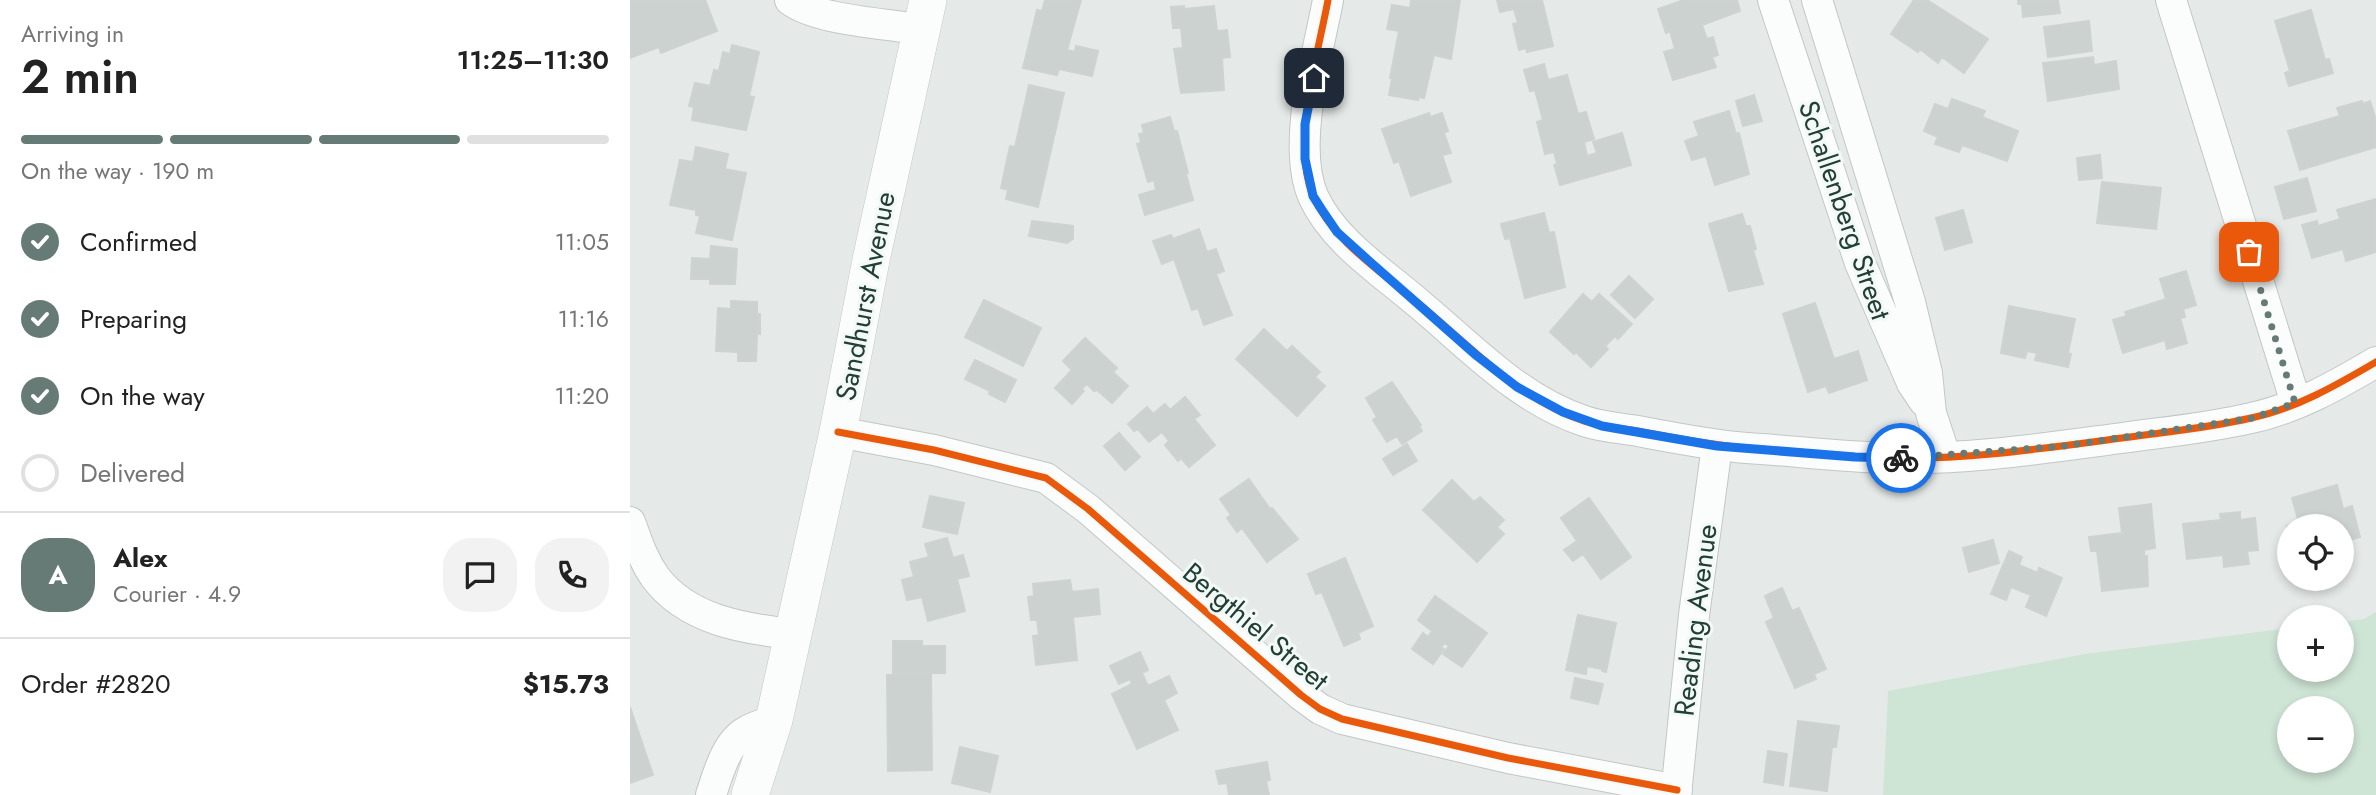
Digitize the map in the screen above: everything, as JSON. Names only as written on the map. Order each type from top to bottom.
[{"type":"street","points":[[790,0],[798,6],[848,19],[925,15]]},
{"type":"street","points":[[1328,0],[1305,124],[1305,159],[1313,196],[1337,232],[1485,362],[1517,387],[1547,405],[1585,421],[1717,446],[1855,457],[1945,456],[2064,446],[2253,418],[2337,385],[2376,362]]},
{"type":"street","name":"Schallenberg Street","points":[[1773,0],[1860,263],[1912,383],[1931,413]]},
{"type":"street","name":"Schallenberg Street","points":[[1817,0],[1910,302],[1927,373],[1931,413],[1945,456]]},
{"type":"street","points":[[2171,0],[2295,403]]},
{"type":"street","name":"Sandhurst Avenue","points":[[753,794],[774,720],[838,432],[871,260],[925,15]]},
{"type":"street","name":"Bergthiel Street","points":[[838,432],[934,450],[1046,478],[1088,509],[1301,695],[1342,719],[1507,758],[1677,793]]},
{"type":"street","name":"Reading Avenue","points":[[1677,793],[1694,615],[1717,446]]},
{"type":"street","points":[[630,522],[643,556],[656,579],[695,610],[712,618],[751,629],[793,634]]},
{"type":"street","points":[[711,795],[720,768],[738,738],[746,731],[774,720]]},
{"type":"green space","points":[[2376,612],[2376,795],[1883,795],[1888,691],[2085,654],[2277,630],[2277,682],[2354,682],[2354,620],[2364,619]]},
{"type":"building","points":[[630,0],[705,0],[717,31],[661,53],[659,47],[630,58]]},
{"type":"building","points":[[1045,0],[1081,0],[1067,50],[1075,52],[1076,46],[1098,51],[1092,76],[1059,69],[1057,75],[1023,68],[1037,10],[1042,11]]},
{"type":"building","points":[[1411,0],[1460,0],[1451,59],[1434,55],[1424,98],[1419,97],[1418,100],[1389,95],[1399,31],[1387,29],[1392,5],[1410,8]]},
{"type":"building","points":[[1497,0],[1542,0],[1553,46],[1527,52],[1526,48],[1519,50],[1513,24],[1518,23],[1514,9],[1500,12]]},
{"type":"building","points":[[1684,0],[1737,0],[1740,11],[1702,25],[1707,39],[1713,37],[1718,55],[1712,57],[1716,67],[1673,80],[1664,52],[1675,49],[1670,31],[1666,33],[1658,9]]},
{"type":"building","points":[[1914,0],[1927,0],[1988,39],[1964,73],[1942,57],[1938,63],[1920,49],[1918,52],[1891,34]]},
{"type":"building","points":[[2018,0],[2058,0],[2060,13],[2023,17],[2022,4],[2018,4]]},
{"type":"building","points":[[1184,6],[1184,9],[1214,6],[1217,31],[1227,30],[1230,57],[1222,58],[1224,90],[1181,93],[1174,49],[1183,48],[1181,28],[1173,28],[1171,7]]},
{"type":"building","points":[[2311,10],[2325,60],[2329,59],[2333,73],[2289,86],[2285,73],[2290,71],[2275,21]]},
{"type":"building","points":[[2089,21],[2092,51],[2048,57],[2044,27]]},
{"type":"building","points":[[732,45],[759,52],[749,96],[754,97],[746,130],[692,120],[694,107],[689,106],[695,83],[710,86],[714,70],[719,71],[723,52],[730,54]]},
{"type":"building","points":[[2093,57],[2094,65],[2116,61],[2119,89],[2048,101],[2043,63]]},
{"type":"building","points":[[1544,64],[1548,80],[1567,75],[1578,114],[1586,112],[1594,139],[1584,142],[1587,156],[1597,153],[1593,142],[1622,133],[1631,165],[1560,185],[1554,165],[1557,164],[1554,152],[1545,154],[1537,122],[1543,120],[1535,90],[1530,91],[1524,70]]},
{"type":"building","points":[[1029,85],[1064,93],[1038,207],[1006,199],[1008,190],[1001,188],[1010,146],[1015,147]]},
{"type":"building","points":[[1754,95],[1762,121],[1743,126],[1736,101]]},
{"type":"building","points":[[1952,99],[1985,111],[1982,117],[2018,131],[2007,161],[1962,145],[1959,152],[1935,144],[1938,137],[1924,131],[1935,104],[1948,109]]},
{"type":"building","points":[[2362,101],[2363,104],[2370,101],[2376,120],[2376,147],[2300,170],[2288,131],[2340,116],[2337,108]]},
{"type":"building","points":[[1729,111],[1736,134],[1739,133],[1749,174],[1715,185],[1706,156],[1692,160],[1685,141],[1699,136],[1694,122]]},
{"type":"building","points":[[1429,113],[1430,117],[1442,113],[1448,131],[1444,133],[1451,153],[1442,155],[1451,182],[1411,196],[1399,161],[1394,163],[1382,129]]},
{"type":"building","points":[[1170,117],[1174,131],[1177,131],[1193,200],[1145,215],[1139,195],[1156,190],[1154,180],[1148,182],[1137,144],[1141,143],[1139,134],[1144,133],[1142,125]]},
{"type":"building","points":[[696,147],[728,154],[725,169],[746,173],[732,240],[696,233],[700,216],[696,215],[696,210],[670,205],[680,160],[693,162]]},
{"type":"building","points":[[2100,155],[2102,178],[2079,180],[2077,158]]},
{"type":"building","points":[[2307,178],[2316,211],[2284,219],[2275,187]]},
{"type":"building","points":[[2102,182],[2161,188],[2156,229],[2097,223]]},
{"type":"building","points":[[2376,199],[2376,252],[2346,261],[2343,249],[2312,258],[2302,225],[2317,221],[2318,226],[2340,219],[2337,210]]},
{"type":"building","points":[[1963,210],[1972,242],[1945,250],[1936,218]]},
{"type":"building","points":[[1544,213],[1549,233],[1554,232],[1565,287],[1525,298],[1510,238],[1505,239],[1501,224]]},
{"type":"building","points":[[1742,214],[1746,226],[1750,226],[1756,249],[1753,250],[1763,284],[1729,291],[1709,224]]},
{"type":"building","points":[[1032,221],[1073,226],[1073,239],[1067,243],[1029,236]]},
{"type":"building","points":[[1199,229],[1207,252],[1216,249],[1224,271],[1216,274],[1232,315],[1204,325],[1198,308],[1192,310],[1174,259],[1162,264],[1153,241],[1171,235],[1173,239]]},
{"type":"building","points":[[711,246],[737,249],[735,284],[710,284],[710,279],[691,279],[692,258],[710,259]]},
{"type":"building","points":[[2186,271],[2196,305],[2183,309],[2185,317],[2180,318],[2187,343],[2167,349],[2165,340],[2123,353],[2113,320],[2127,316],[2125,312],[2166,299],[2160,279]]},
{"type":"building","points":[[1629,276],[1653,299],[1635,318],[1611,295]]},
{"type":"building","points":[[1583,294],[1592,302],[1599,294],[1632,324],[1618,339],[1615,336],[1605,346],[1608,349],[1591,367],[1550,332]]},
{"type":"building","points":[[984,300],[1041,328],[1023,366],[965,337]]},
{"type":"building","points":[[731,301],[757,302],[760,334],[757,333],[756,361],[738,361],[738,352],[716,351],[718,308],[731,309]]},
{"type":"building","points":[[1815,303],[1834,359],[1858,351],[1867,380],[1829,393],[1826,386],[1808,392],[1783,314]]},
{"type":"building","points":[[2009,306],[2075,319],[2068,367],[2035,360],[2037,353],[2027,351],[2025,358],[2001,353]]},
{"type":"building","points":[[1264,329],[1287,351],[1292,346],[1320,372],[1315,377],[1325,386],[1297,416],[1236,359]]},
{"type":"building","points":[[1085,338],[1117,368],[1113,372],[1128,386],[1112,403],[1087,384],[1072,404],[1055,388],[1072,370],[1063,361]]},
{"type":"building","points":[[975,360],[1016,380],[1005,402],[965,379]]},
{"type":"building","points":[[1392,382],[1421,425],[1419,426],[1422,431],[1402,444],[1397,436],[1387,442],[1373,420],[1377,417],[1366,398]]},
{"type":"building","points":[[1185,397],[1200,415],[1194,419],[1215,445],[1189,467],[1181,458],[1178,461],[1165,445],[1169,441],[1162,432],[1149,442],[1138,429],[1134,431],[1128,424],[1147,407],[1153,414],[1165,404],[1170,410]]},
{"type":"building","points":[[1119,433],[1140,457],[1125,470],[1104,446]]},
{"type":"building","points":[[1407,444],[1417,461],[1393,475],[1383,459]]},
{"type":"building","points":[[1249,479],[1270,509],[1272,508],[1298,539],[1267,562],[1242,528],[1237,532],[1227,518],[1231,515],[1220,499]]},
{"type":"building","points":[[1452,480],[1474,502],[1480,497],[1504,520],[1497,527],[1504,534],[1477,562],[1423,510]]},
{"type":"building","points":[[2337,485],[2343,509],[2352,506],[2360,537],[2354,539],[2354,514],[2297,514],[2292,498]]},
{"type":"building","points":[[930,496],[964,503],[957,534],[923,527]]},
{"type":"building","points":[[1589,498],[1631,557],[1601,579],[1583,554],[1573,561],[1564,550],[1577,541],[1561,518]]},
{"type":"building","points":[[2151,504],[2155,548],[2144,550],[2144,557],[2147,556],[2148,586],[2102,591],[2097,551],[2091,551],[2089,537],[2122,533],[2119,508]]},
{"type":"building","points":[[2240,512],[2240,520],[2255,518],[2258,550],[2247,551],[2249,564],[2224,567],[2223,555],[2187,559],[2183,524],[2221,520],[2220,514]]},
{"type":"building","points":[[947,538],[953,558],[963,555],[969,576],[957,579],[965,611],[928,621],[922,597],[907,600],[902,580],[914,577],[910,562],[929,557],[925,544]]},
{"type":"building","points":[[1993,540],[1999,563],[1969,572],[1963,548]]},
{"type":"building","points":[[2009,551],[2022,557],[2019,565],[2038,573],[2039,568],[2062,578],[2046,616],[2026,607],[2031,595],[2011,587],[2006,600],[1991,594]]},
{"type":"building","points":[[1345,558],[1373,626],[1358,633],[1360,639],[1344,646],[1322,592],[1316,594],[1308,574]]},
{"type":"building","points":[[1070,580],[1072,592],[1098,589],[1100,614],[1073,617],[1077,660],[1036,665],[1033,636],[1039,635],[1037,620],[1031,620],[1028,597],[1034,596],[1033,584]]},
{"type":"building","points":[[1782,588],[1792,611],[1799,608],[1826,669],[1814,674],[1816,679],[1795,688],[1766,622],[1774,618],[1765,596]]},
{"type":"building","points":[[1435,596],[1487,633],[1462,667],[1443,654],[1449,646],[1445,643],[1441,647],[1444,649],[1433,664],[1412,649],[1423,633],[1428,637],[1432,631],[1418,620]]},
{"type":"building","points":[[1578,615],[1616,623],[1606,672],[1587,666],[1586,674],[1566,670]]},
{"type":"building","points":[[893,641],[922,641],[922,646],[945,646],[945,673],[893,673]]},
{"type":"building","points":[[1140,652],[1148,670],[1142,673],[1148,686],[1169,676],[1177,693],[1164,700],[1178,730],[1137,749],[1112,694],[1132,684],[1130,679],[1119,684],[1110,666]]},
{"type":"building","points":[[931,674],[932,770],[888,771],[887,675]]},
{"type":"building","points":[[1575,678],[1603,684],[1598,704],[1571,698]]},
{"type":"building","points":[[630,707],[653,775],[630,783]]},
{"type":"building","points":[[1798,721],[1839,726],[1836,747],[1832,747],[1827,791],[1790,786]]},
{"type":"building","points":[[960,747],[998,756],[990,792],[952,783]]},
{"type":"building","points":[[1768,751],[1787,754],[1783,785],[1764,782]]},
{"type":"building","points":[[1267,762],[1270,780],[1266,781],[1269,795],[1229,795],[1227,783],[1219,784],[1216,771]]},
{"type":"cycle path","points":[[1328,0],[1305,125],[1307,175],[1313,196],[1322,212],[1360,255],[1516,386],[1584,421],[1747,448],[1890,458],[1977,455],[2187,430],[2251,418],[2300,402],[2376,362]]},
{"type":"cycle path","points":[[838,432],[934,450],[1046,478],[1088,509],[1301,695],[1320,709],[1342,719],[1508,758],[1677,790]]},
{"type":"way so far","points":[[1901,458],[2064,446],[2253,418],[2295,403],[2249,252]]},
{"type":"route","points":[[1314,78],[1305,124],[1305,159],[1313,196],[1322,210],[1337,232],[1477,356],[1517,387],[1547,405],[1602,426],[1717,446],[1790,453],[1901,458]]}]
